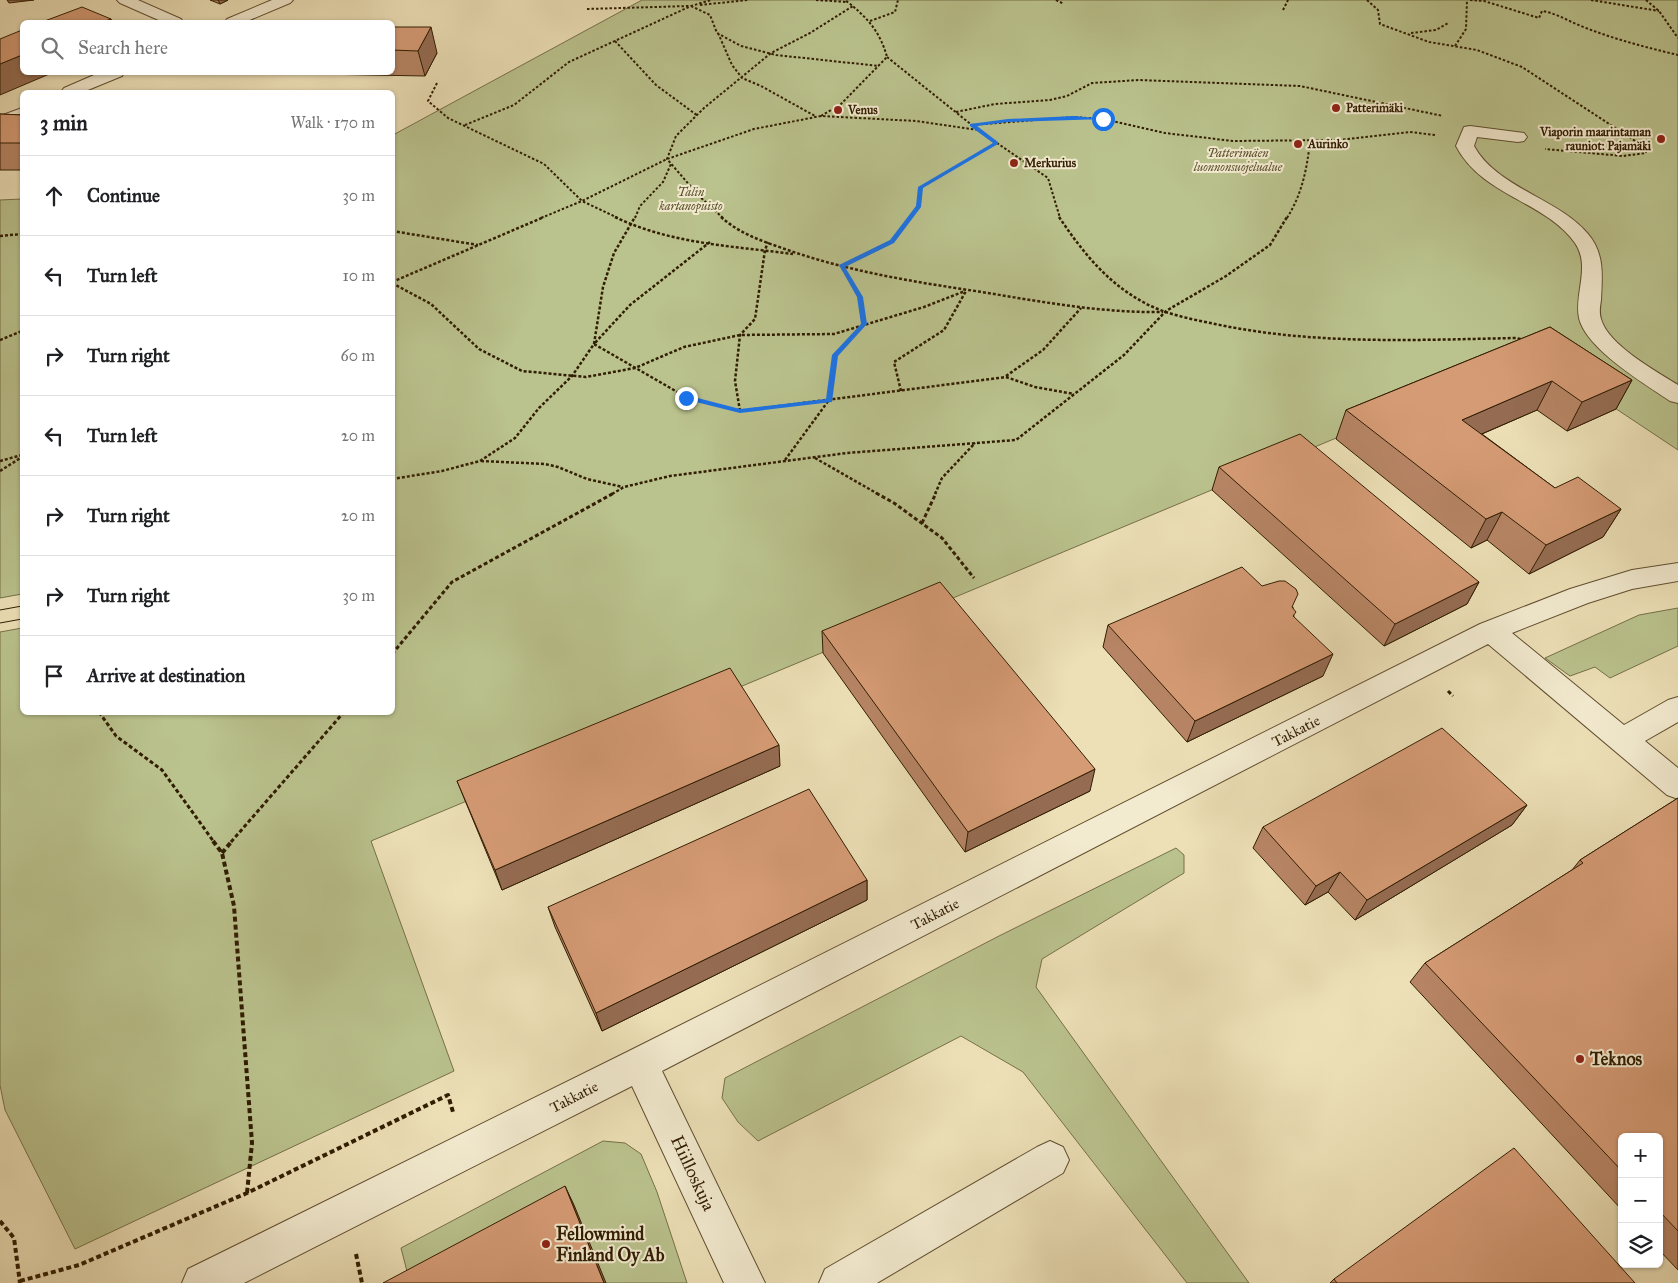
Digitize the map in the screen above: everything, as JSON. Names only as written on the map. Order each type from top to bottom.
[{"type":"street","points":[[125,0],[170,20]]},
{"type":"street","points":[[238,20],[285,0]]},
{"type":"street","points":[[75,90],[109,75]]},
{"type":"street","points":[[0,123],[20,114]]},
{"type":"street","points":[[1518,137],[1469,134],[1465,146],[1475,162],[1499,181],[1555,216],[1581,238],[1589,250],[1592,268],[1590,318],[1599,337],[1678,396]]},
{"type":"street","name":"Takkatie","points":[[202,1283],[640,1064],[1490,631],[1579,596],[1632,580],[1678,572]]},
{"type":"street","points":[[1490,631],[1678,786]]},
{"type":"street","points":[[1622,740],[1678,708]]},
{"type":"street","name":"Hiilloskuja","points":[[640,1064],[745,1283]]},
{"type":"street","points":[[839,1283],[1050,1160]]},
{"type":"path","points":[[464,125],[514,105],[570,62],[691,6],[711,0]]},
{"type":"path","points":[[587,9],[691,6],[748,0]]},
{"type":"path","points":[[816,0],[846,1],[853,6],[880,31],[887,57],[978,130],[1048,178],[1055,198],[1058,216],[1093,263],[1117,285],[1144,303],[1180,317],[1298,338],[1382,341],[1516,338],[1525,340]]},
{"type":"path","points":[[870,21],[895,12],[898,0]]},
{"type":"path","points":[[1056,0],[1064,4]]},
{"type":"path","points":[[1283,10],[1288,0]]},
{"type":"path","points":[[1367,0],[1375,4],[1380,15],[1380,24],[1428,42],[1477,50],[1504,59],[1522,68],[1646,148],[1646,153],[1623,156],[1538,148],[1518,137]]},
{"type":"path","points":[[1455,46],[1466,29],[1469,0],[1484,1],[1539,18],[1542,11],[1551,12],[1580,26],[1623,41],[1678,55]]},
{"type":"path","points":[[1591,0],[1659,11]]},
{"type":"path","points":[[1646,0],[1659,11],[1678,38]]},
{"type":"path","points":[[691,6],[710,15],[732,65],[742,78],[761,86],[816,117]]},
{"type":"path","points":[[667,159],[676,136],[704,108],[772,54],[853,6]]},
{"type":"path","points":[[1408,33],[1427,32],[1445,27],[1448,23]]},
{"type":"path","points":[[717,33],[741,46],[772,54],[879,66]]},
{"type":"path","points":[[616,41],[656,85],[698,116]]},
{"type":"path","points":[[821,116],[841,104],[887,57]]},
{"type":"path","points":[[956,112],[995,104],[1050,100],[1067,96],[1092,83],[1140,80],[1300,86],[1450,118],[1469,134]]},
{"type":"path","points":[[437,83],[428,101],[448,118],[544,164],[582,201],[632,225],[672,238],[806,256]]},
{"type":"path","points":[[395,282],[582,201],[667,159],[754,128],[821,116],[899,120],[978,130]]},
{"type":"path","points":[[972,125],[1008,120],[1094,118],[1165,133],[1233,142],[1339,140],[1410,132],[1469,134]]},
{"type":"path","points":[[395,650],[452,582],[624,487],[670,476],[814,457],[1016,440],[1124,355],[1166,311],[1226,276],[1270,245],[1295,205],[1307,171],[1310,141]]},
{"type":"path","points":[[841,266],[892,242],[919,207],[920,188],[996,143]]},
{"type":"path","points":[[667,159],[687,184],[737,230],[806,256],[882,276],[1081,308],[1136,313],[1166,311]]},
{"type":"path","points":[[594,344],[603,287],[614,253],[632,225],[640,206],[663,182],[671,164]]},
{"type":"path","points":[[395,231],[479,245]]},
{"type":"path","points":[[0,236],[20,234]]},
{"type":"path","points":[[480,461],[514,438],[539,408],[572,376],[594,344],[630,305],[710,242]]},
{"type":"path","points":[[740,411],[735,381],[740,335],[756,319],[765,250],[768,242]]},
{"type":"path","points":[[841,266],[860,297],[864,324]]},
{"type":"path","points":[[395,285],[431,304],[479,349],[522,371],[572,376],[604,375],[635,368],[684,347],[740,335],[834,334],[924,307],[967,290]]},
{"type":"path","points":[[901,391],[894,362],[944,330],[967,290]]},
{"type":"path","points":[[1006,377],[1043,350],[1081,308]]},
{"type":"path","points":[[785,461],[829,400],[835,355],[864,324]]},
{"type":"path","points":[[0,340],[20,332]]},
{"type":"path","points":[[594,344],[686,398],[740,411],[1006,377],[1035,387],[1074,394]]},
{"type":"path","points":[[922,523],[942,478],[975,443]]},
{"type":"path","points":[[0,461],[20,456]]},
{"type":"path","points":[[0,471],[20,457]]},
{"type":"path","points":[[814,457],[894,503],[942,538],[974,578]]},
{"type":"path","points":[[395,479],[442,471],[480,461],[545,464],[558,467],[587,479],[624,487]]},
{"type":"path","points":[[101,715],[116,736],[162,770],[222,853],[234,906],[243,1018],[252,1143],[247,1193]]},
{"type":"path","points":[[222,853],[341,715]]},
{"type":"path","points":[[0,1221],[14,1238],[20,1282],[79,1265],[247,1193],[448,1096],[467,1150]]},
{"type":"path","points":[[356,1254],[362,1283]]},
{"type":"green space","points":[[642,0],[1678,0],[1678,450],[1535,355],[371,841],[454,1071],[75,1249],[5,1110],[0,1085],[0,632],[20,628],[20,715],[395,715],[395,134]]},
{"type":"green space","points":[[20,199],[20,594],[0,598],[0,200]]},
{"type":"green space","points":[[1678,608],[1678,646],[1610,678],[1595,667],[1570,676],[1545,658],[1639,615]]},
{"type":"green space","points":[[1176,848],[1184,855],[1184,873],[1042,959],[1036,987],[1249,1283],[1187,1283],[1023,1072],[961,1036],[758,1141],[738,1122],[722,1098],[725,1078],[999,936]]},
{"type":"green space","points":[[603,1141],[625,1143],[641,1154],[657,1192],[687,1283],[410,1283],[401,1248]]},
{"type":"building","points":[[82,7],[111,19],[108,20],[47,20]]},
{"type":"building","points":[[395,27],[431,27],[418,51],[395,50]]},
{"type":"building","points":[[20,31],[20,56],[0,64],[0,39]]},
{"type":"building","points":[[0,114],[20,115],[20,143],[0,143]]},
{"type":"building","points":[[1550,327],[1632,380],[1582,402],[1552,381],[1462,420],[1555,488],[1578,477],[1621,509],[1546,545],[1502,512],[1486,519],[1346,410]]},
{"type":"building","points":[[1300,434],[1479,582],[1395,624],[1219,467]]},
{"type":"building","points":[[1242,567],[1262,586],[1285,581],[1296,589],[1298,594],[1292,607],[1296,612],[1293,616],[1333,654],[1195,721],[1108,625]]},
{"type":"building","points":[[940,582],[1095,769],[968,832],[822,631]]},
{"type":"building","points":[[730,668],[779,745],[495,870],[457,781]]},
{"type":"building","points":[[1442,728],[1527,805],[1367,900],[1340,872],[1316,886],[1263,827]]},
{"type":"building","points":[[809,789],[867,880],[596,1013],[548,907]]},
{"type":"building","name":"Teknos","points":[[1678,798],[1678,1231],[1663,1215],[1663,1133],[1618,1133],[1618,1167],[1425,963],[1583,863],[1580,860]]},
{"type":"building","points":[[1514,1148],[1618,1264],[1618,1268],[1622,1268],[1635,1283],[1337,1283],[1334,1279]]},
{"type":"building","name":"Fellowmind Finland Oy Ab","points":[[565,1186],[604,1283],[383,1283]]},
{"type":"tram line","points":[[0,610],[20,606]]},
{"type":"tram line","points":[[0,623],[20,619]]},
{"type":"place","name":"Patterimäki","points":[[1336,108]]},
{"type":"place","name":"Venus","points":[[838,110]]},
{"type":"place","name":"Viaporin maarintaman rauniot: Pajamäki","points":[[1661,139]]},
{"type":"place","name":"Aurinko","points":[[1298,144]]},
{"type":"place","name":"Merkurius","points":[[1014,163]]},
{"type":"place","name":"Teknos","points":[[1580,1059]]},
{"type":"place","name":"Fellowmind Finland Oy Ab","points":[[546,1244]]},
{"type":"route","points":[[686,398],[740,411],[829,400],[835,355],[864,324],[860,297],[841,266],[892,242],[919,207],[920,188],[996,143],[972,125],[1008,120],[1074,117],[1103,119]]},
{"type":"park label","name":"Patterimäen luonnonsuojelualue","points":[[1238,160]]},
{"type":"park label","name":"Talin kartanopuisto","points":[[691,199]]}]
